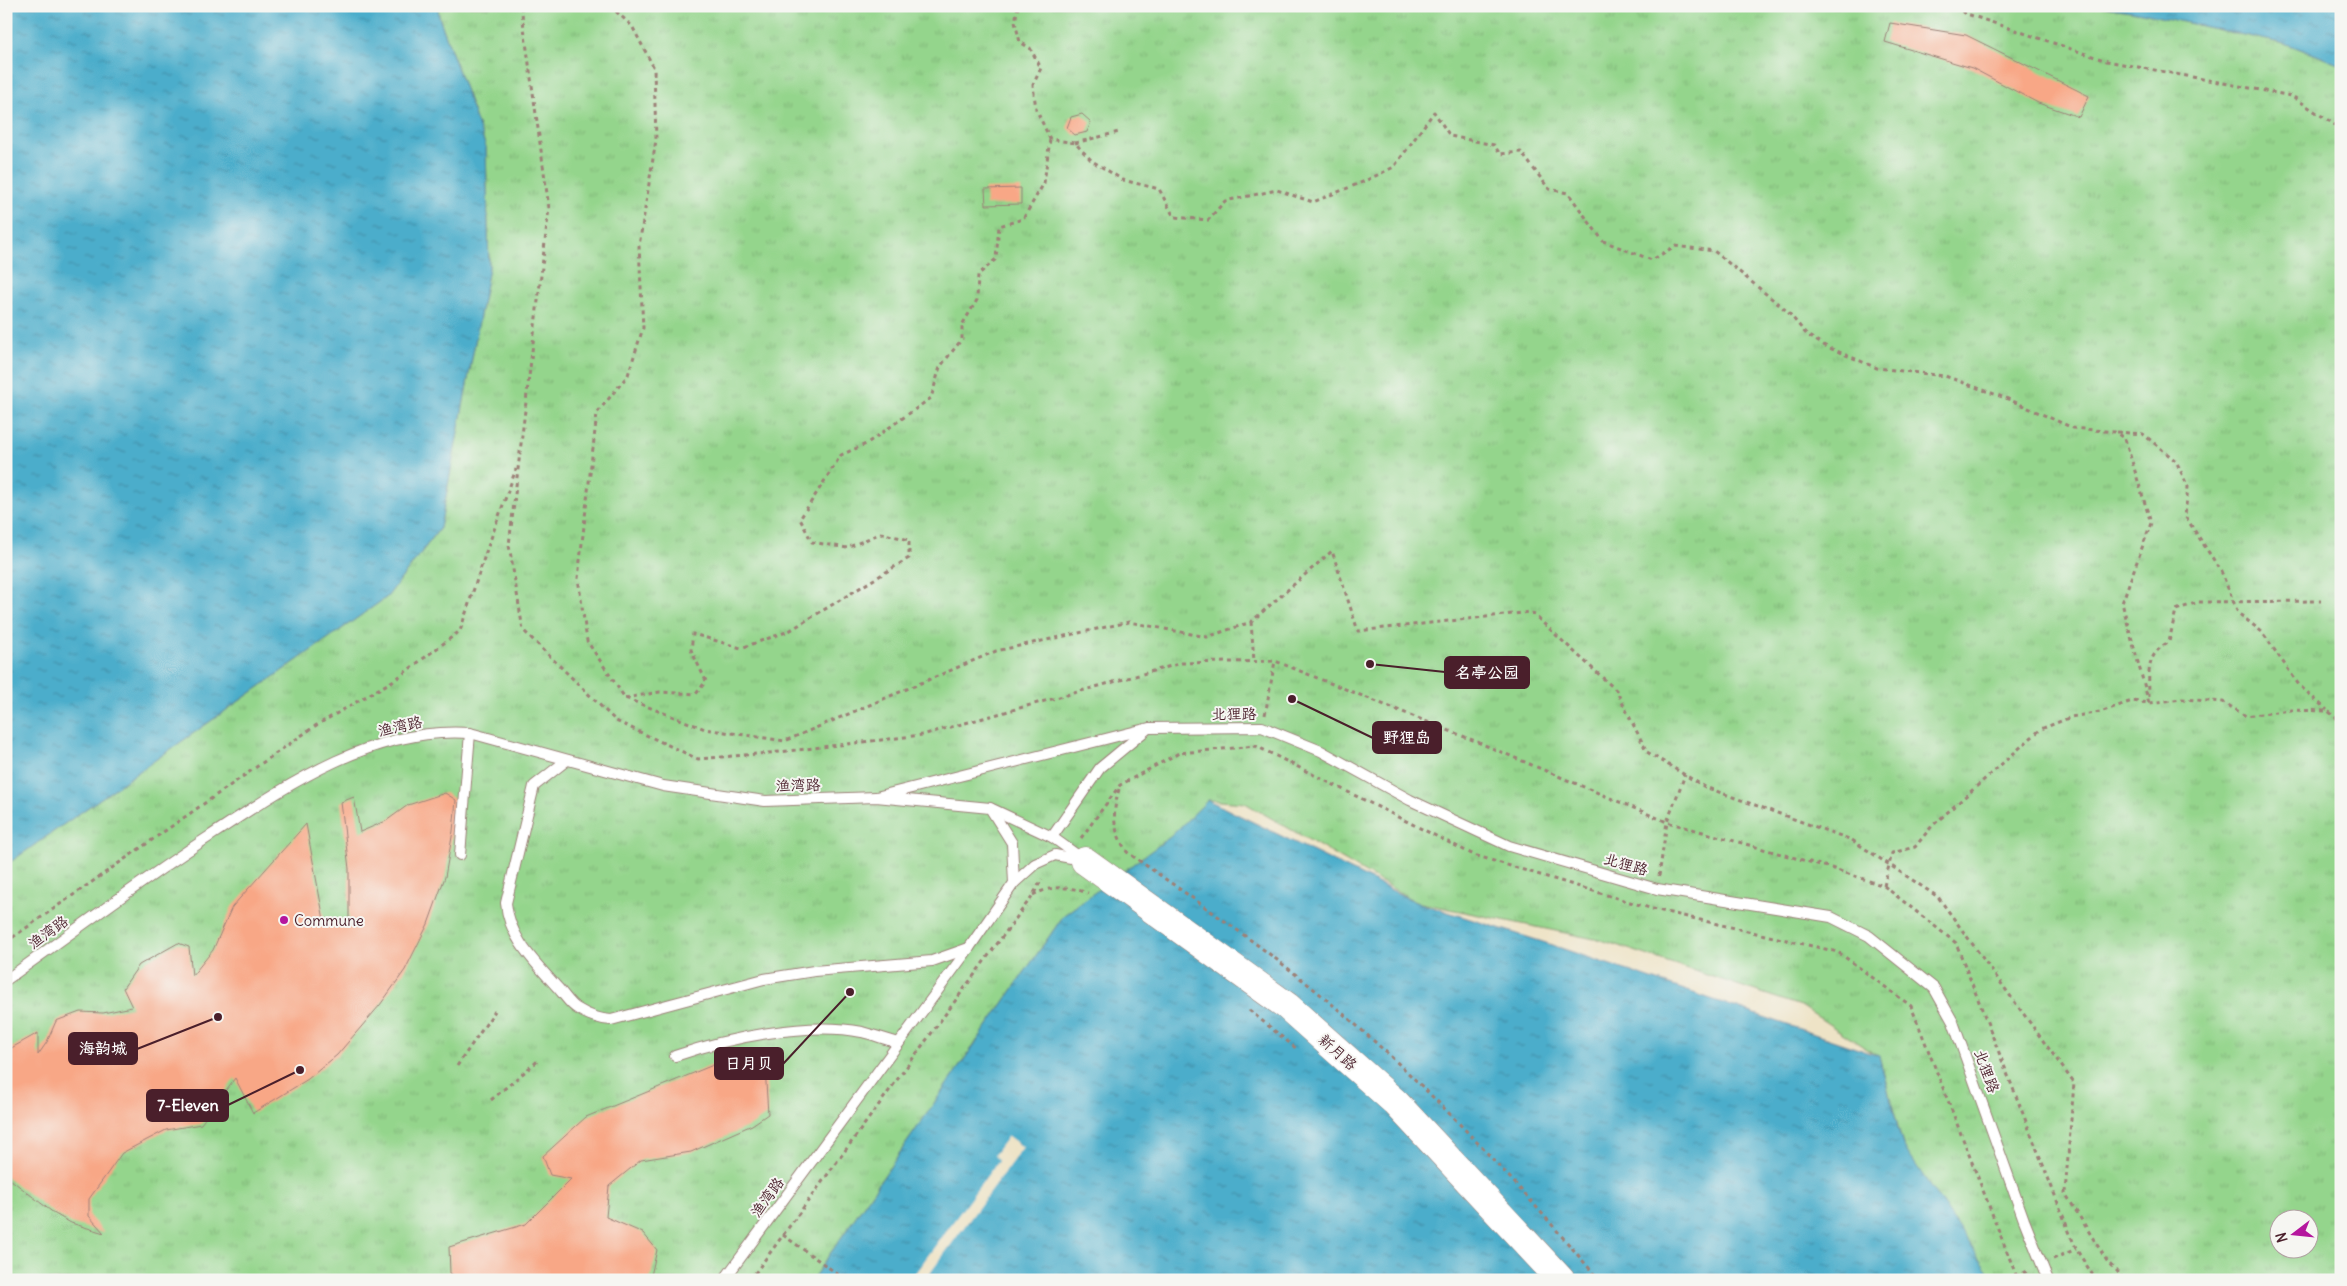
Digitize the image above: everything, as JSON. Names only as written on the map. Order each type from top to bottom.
[{"type":"street","name":"新月路","points":[[1078,856],[1294,1013],[1396,1103],[1561,1280]]},
{"type":"lane","name":"北狸路","points":[[876,797],[1149,728],[1262,727],[1321,751],[1410,800],[1509,846],[1657,889],[1831,917],[1869,936],[1934,988],[1954,1022],[2024,1220],[2048,1280]]},
{"type":"lane","points":[[1052,837],[1100,768],[1149,728]]},
{"type":"lane","name":"渔湾路","points":[[6,980],[164,866],[301,777],[332,761],[397,740],[448,732],[470,733],[663,786],[765,801],[876,797],[990,808],[1052,837],[1078,856]]},
{"type":"lane","points":[[460,855],[470,733]]},
{"type":"lane","points":[[567,760],[534,786],[506,903],[507,919],[530,956],[576,1008],[596,1018],[611,1020],[764,979],[814,971],[932,961],[969,948]]},
{"type":"lane","points":[[990,808],[1012,843],[1014,883]]},
{"type":"lane","points":[[1055,855],[1078,856]]},
{"type":"lane","name":"渔湾路","points":[[724,1280],[969,948],[1014,883],[1035,864],[1055,855]]},
{"type":"lane","points":[[675,1056],[739,1038],[821,1029],[861,1032],[899,1043]]},
{"type":"path","points":[[521,6],[548,208],[509,545],[523,630],[616,721],[698,759],[780,752],[922,735],[1182,662],[1275,661],[1474,740],[1667,822],[1832,868],[1884,886],[1956,943],[2076,1249],[2096,1280]]},
{"type":"path","points":[[610,6],[632,26],[654,68],[656,140],[638,246],[643,328],[628,375],[597,413],[578,578],[587,641],[625,698],[705,730],[785,741],[996,651],[1129,622],[1207,637],[1251,622],[1332,551],[1358,631],[1531,612],[1616,690],[1647,752],[1705,787],[1852,840],[1938,897],[2074,1083],[2065,1193],[2107,1262],[2124,1280]]},
{"type":"path","points":[[625,698],[660,692],[696,694],[706,681],[691,650],[693,634],[741,648],[789,631],[909,558],[908,540],[881,533],[847,548],[812,542],[800,519],[842,455],[866,444],[932,398],[940,367],[962,339],[962,325],[977,300],[978,275],[996,259],[998,226],[1023,219],[1044,183],[1050,139],[1036,109],[1033,85],[1040,68],[1030,48],[1020,42],[1015,22],[1018,6]]},
{"type":"path","points":[[1956,6],[1964,13],[2107,61],[2292,96],[2341,129]]},
{"type":"path","points":[[1075,143],[1092,161],[1123,180],[1159,189],[1174,217],[1208,220],[1225,201],[1277,190],[1313,202],[1365,181],[1394,167],[1434,112],[1450,136],[1494,145],[1500,154],[1520,152],[1549,189],[1568,192],[1603,241],[1652,260],[1675,246],[1714,251],[1788,312],[1808,335],[1827,347],[1877,368],[1945,376],[2008,399],[2073,428],[2143,434],[2176,461],[2188,487],[2185,516],[2221,571],[2238,613],[2262,632],[2299,685],[2341,722]]},
{"type":"path","points":[[1050,139],[1075,143],[1119,132]]},
{"type":"path","points":[[2115,432],[2126,438],[2152,523],[2122,603],[2149,703]]},
{"type":"path","points":[[6,942],[315,726],[396,679],[460,631],[518,463]]},
{"type":"path","points":[[2149,703],[2149,664],[2158,647],[2169,642],[2176,610],[2198,602],[2321,601]]},
{"type":"path","points":[[1251,622],[1254,662]]},
{"type":"path","points":[[1256,746],[1262,727],[1275,661]]},
{"type":"path","points":[[1884,886],[1892,853],[1915,847],[1932,826],[2041,729],[2071,717],[2100,712],[2132,701],[2149,703],[2182,699],[2223,702],[2246,716],[2291,710],[2328,711]]},
{"type":"path","points":[[1078,856],[1120,785],[1179,752],[1256,746],[1474,855],[1653,909],[1838,952],[1911,1006],[2018,1280]]},
{"type":"path","points":[[1653,909],[1667,822],[1685,775]]},
{"type":"path","points":[[750,1280],[1033,895],[1055,855]]},
{"type":"path","points":[[1033,895],[1058,886],[1068,887],[1091,895]]},
{"type":"path","points":[[1242,1004],[1300,1052]]},
{"type":"path","points":[[457,1066],[495,1011]]},
{"type":"path","points":[[491,1100],[540,1059]]},
{"type":"path","points":[[783,1235],[846,1280]]},
{"type":"green space","points":[[438,6],[2099,6],[2137,12],[2290,45],[2341,65],[2341,1280],[1952,1280],[1903,1145],[1879,1057],[1801,1006],[1604,941],[1416,902],[1245,803],[1208,800],[1171,837],[1064,915],[812,1280],[6,1280],[6,865],[387,597],[440,528],[489,268],[486,147],[439,17]]},
{"type":"water","points":[[6,6],[438,6],[439,17],[486,147],[489,268],[440,528],[387,597],[6,865]]},
{"type":"water","points":[[2099,6],[2341,6],[2341,65],[2290,45],[2137,12]]},
{"type":"water","points":[[1208,800],[1416,902],[1543,942],[1879,1056],[1903,1146],[1994,1280],[812,1280],[1064,915],[1170,837]]},
{"type":"pier","points":[[1008,1136],[1023,1147],[925,1280],[910,1280],[998,1161],[994,1155]]},
{"type":"building","points":[[1890,23],[1966,35],[2089,96],[2079,117],[2038,103],[1972,68],[1885,42]]},
{"type":"building","points":[[1082,114],[1091,122],[1087,132],[1075,135],[1067,128],[1071,117]]},
{"type":"building","points":[[1021,188],[1021,204],[986,205],[985,189]]},
{"type":"building","points":[[445,793],[456,800],[453,831],[445,877],[428,924],[405,970],[380,1005],[337,1055],[308,1079],[253,1113],[235,1078],[201,1124],[166,1130],[122,1153],[89,1199],[89,1216],[104,1233],[71,1223],[55,1214],[6,1176],[6,1051],[38,1033],[38,1055],[47,1042],[56,1021],[80,1012],[103,1013],[132,1007],[123,988],[139,965],[178,943],[189,947],[192,976],[213,950],[232,907],[306,824],[324,920],[349,920],[349,869],[341,802],[354,797],[360,832],[386,821],[408,805]]},
{"type":"building","points":[[718,1063],[765,1067],[768,1114],[752,1125],[691,1152],[641,1160],[609,1186],[606,1217],[643,1233],[657,1250],[650,1280],[460,1280],[450,1273],[449,1247],[526,1224],[571,1179],[550,1175],[543,1156],[586,1117]]},
{"type":"place","name":"名亭公园","points":[[1370,664]]},
{"type":"place","name":"野狸岛","points":[[1292,699]]},
{"type":"place","name":"Commune","points":[[284,920]]},
{"type":"place","name":"日月贝","points":[[850,992]]},
{"type":"place","name":"海韵城","points":[[218,1017]]},
{"type":"place","name":"7-Eleven","points":[[300,1070]]}]
